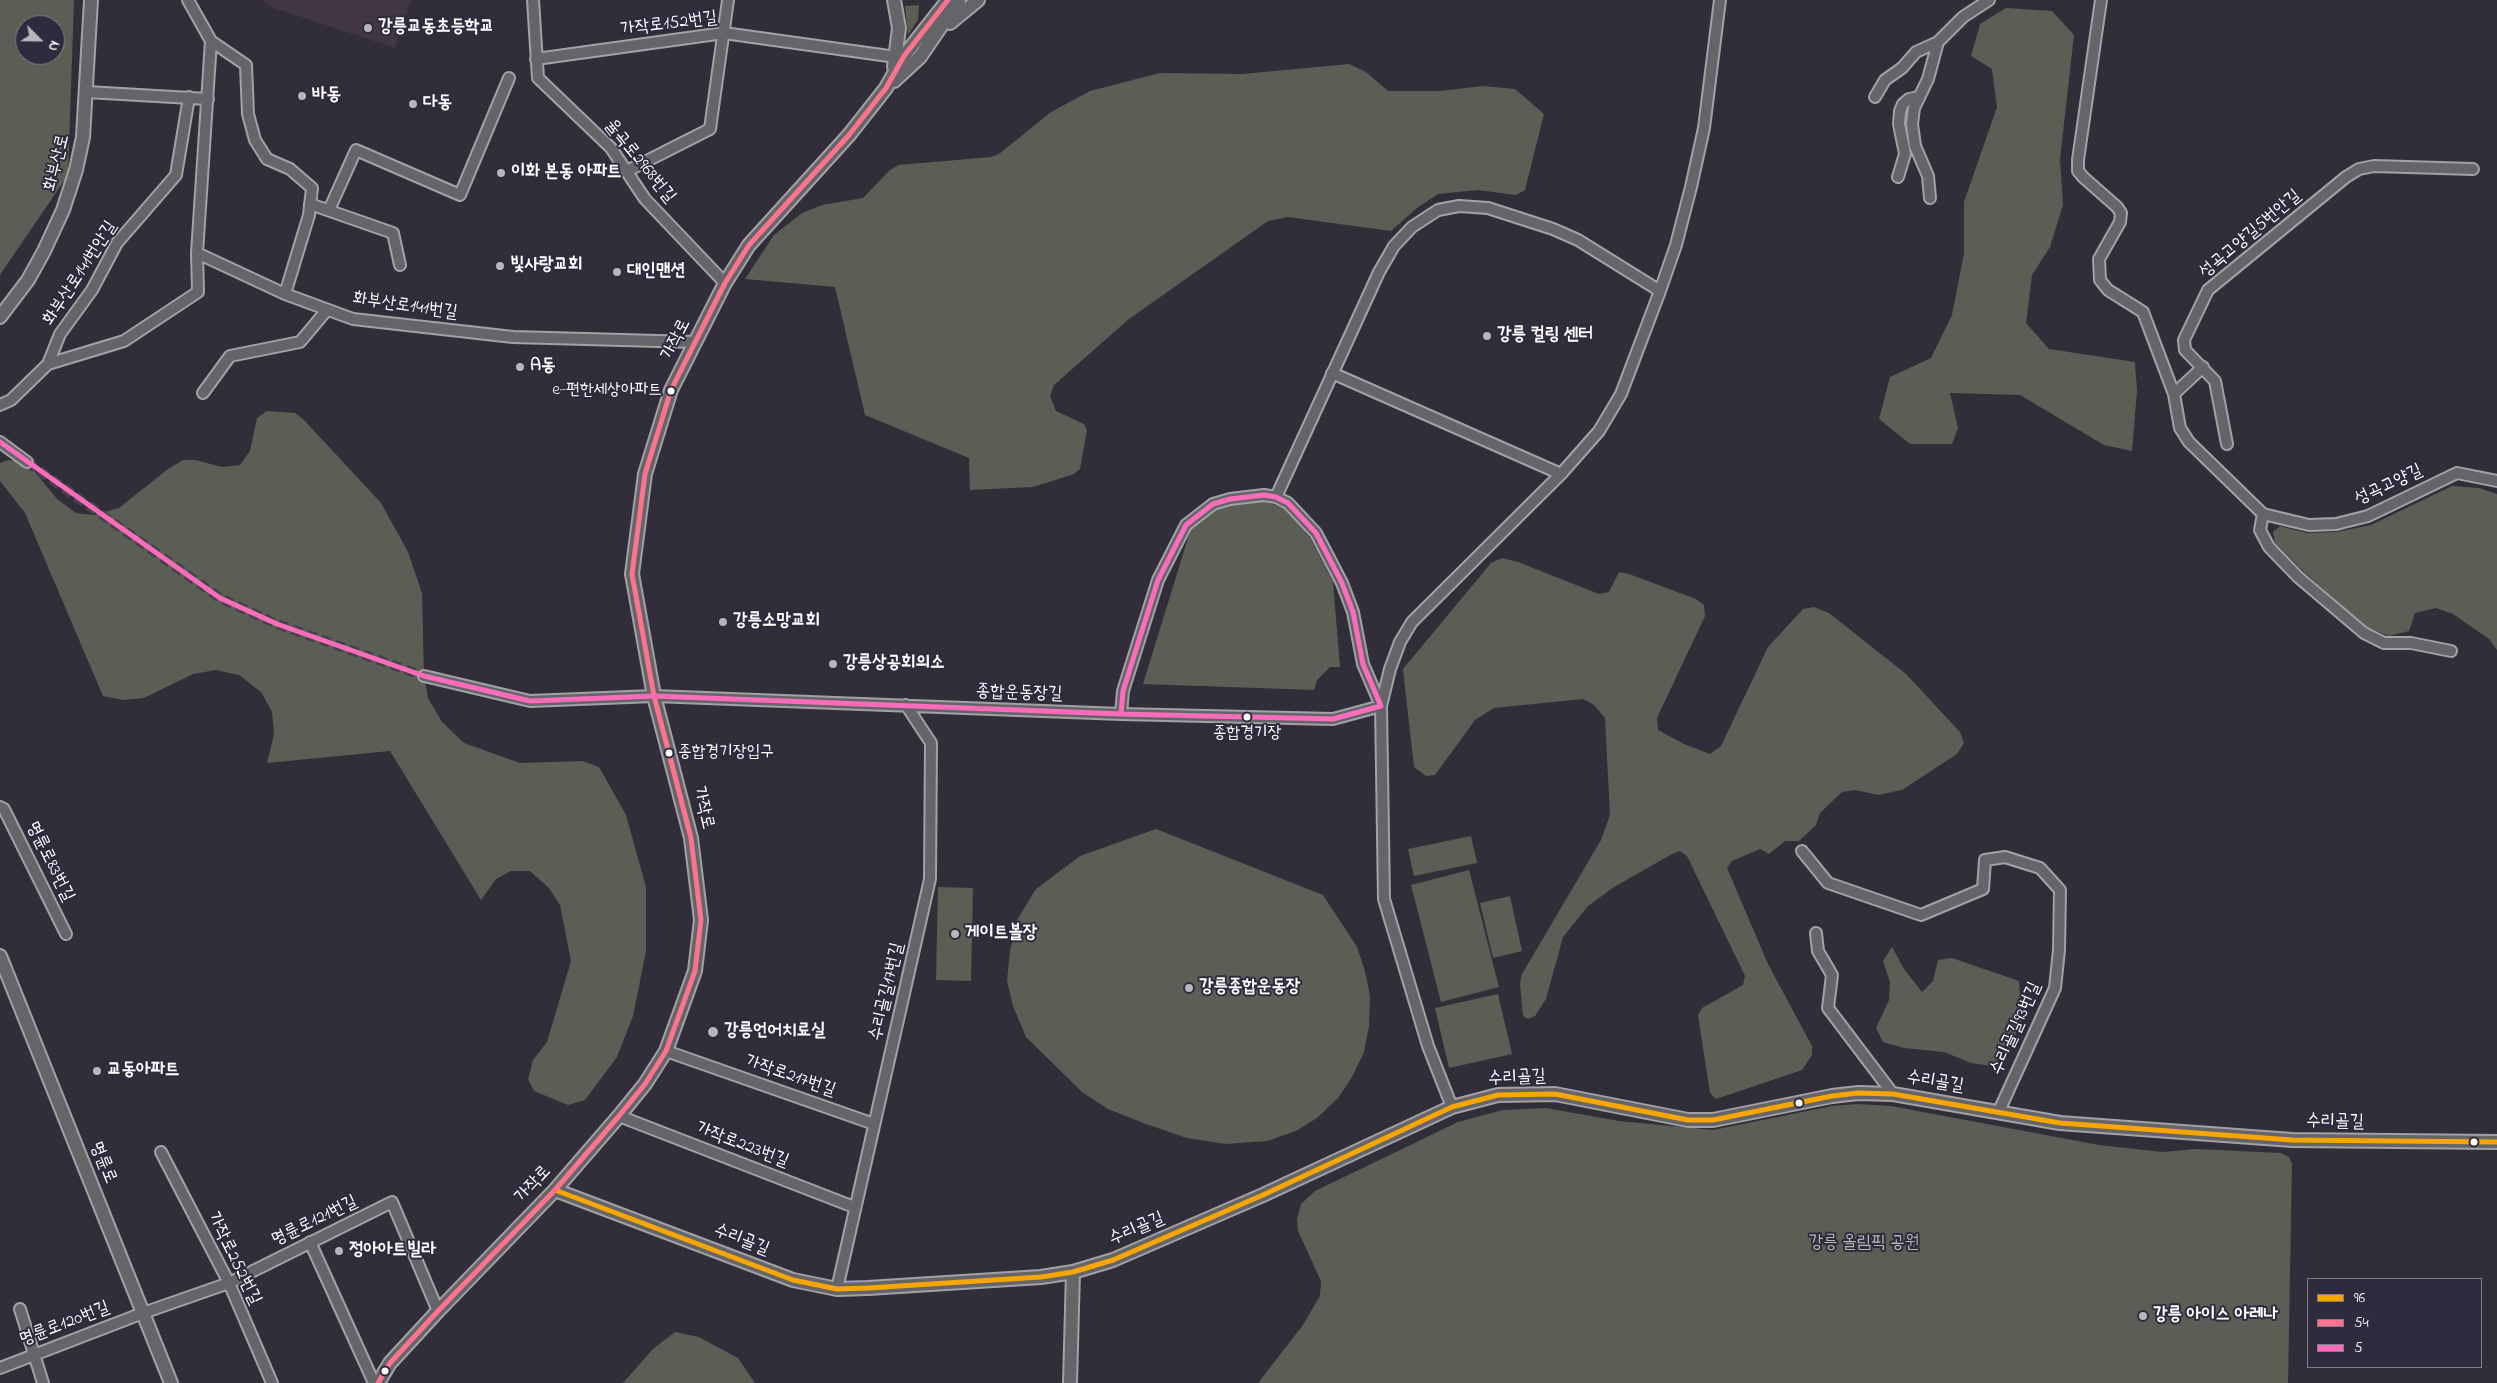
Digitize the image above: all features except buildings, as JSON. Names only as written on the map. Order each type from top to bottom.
[{"type":"street","points":[[84,0],[90,14]]},
{"type":"street","name":"화부산로","points":[[0,317],[28,280],[63,210],[83,137],[91,0]]},
{"type":"street","points":[[188,0],[211,41],[246,65],[248,114],[255,140],[267,160],[290,169],[312,188],[310,204],[285,294]]},
{"type":"street","name":"율곡로2968번길","points":[[533,0],[538,78],[611,148],[645,199],[725,283]]},
{"type":"street","points":[[627,171],[710,129],[728,0]]},
{"type":"street","points":[[893,76],[899,28],[894,0]]},
{"type":"street","name":"가작로","points":[[378,1383],[390,1363],[554,1190],[619,1116],[644,1084],[666,1051],[695,971],[701,920],[691,838],[654,696],[632,574],[645,474],[671,390],[725,283],[750,245],[849,135],[886,88],[904,56],[948,0]]},
{"type":"street","name":"가작로","points":[[886,88],[920,57],[959,0]]},
{"type":"street","points":[[920,57],[956,17],[978,0]]},
{"type":"street","points":[[1452,1107],[1428,1046],[1384,899],[1381,706],[1390,669],[1400,642],[1412,622],[1561,474],[1599,431],[1621,394],[1676,244],[1704,128],[1720,0]]},
{"type":"street","points":[[1874,97],[1885,80],[1902,68],[1916,52],[1938,42],[1963,16],[1989,0]]},
{"type":"street","points":[[2101,0],[2078,160],[2078,171],[2122,213],[2120,222],[2099,259],[2100,280],[2108,290],[2143,312],[2174,394],[2180,428],[2189,442],[2263,514],[2260,530],[2269,547],[2298,577],[2364,633],[2384,642],[2410,643],[2451,651]]},
{"type":"street","name":"가작로152번길","points":[[536,59],[724,33],[896,57]]},
{"type":"street","points":[[0,404],[11,400],[48,364],[124,341],[198,292],[197,253],[211,41]]},
{"type":"street","points":[[1930,198],[1928,176],[1915,146],[1912,124],[1914,108],[1928,78],[1938,42]]},
{"type":"street","points":[[329,210],[356,150],[460,195],[509,78]]},
{"type":"street","points":[[87,92],[208,99]]},
{"type":"street","name":"화부산로141번안길","points":[[48,364],[60,334],[92,290],[117,243],[176,175],[189,97]]},
{"type":"street","points":[[1898,177],[1905,154],[1900,124],[1900,111],[1908,99],[1919,97]]},
{"type":"street","name":"성곡고양길5번안길","points":[[2227,444],[2214,381],[2203,367],[2185,350],[2184,340],[2208,290],[2346,177],[2359,169],[2374,166],[2474,169]]},
{"type":"street","points":[[310,204],[393,233],[400,265]]},
{"type":"street","points":[[1276,497],[1379,272],[1394,246],[1412,227],[1438,210],[1459,206],[1488,208],[1553,229],[1578,240],[1660,291]]},
{"type":"street","name":"화부산로141번길","points":[[197,253],[285,294],[352,319],[513,337],[695,342]]},
{"type":"street","points":[[202,393],[230,356],[300,342],[327,310]]},
{"type":"street","points":[[2174,394],[2203,367]]},
{"type":"street","points":[[1332,373],[1561,474]]},
{"type":"street","points":[[0,442],[27,462]]},
{"type":"street","name":"성곡고양길","points":[[2263,514],[2308,524],[2336,524],[2368,516],[2457,473],[2497,481]]},
{"type":"street","points":[[1121,714],[1123,692],[1158,580],[1186,525],[1214,504],[1248,496],[1276,497],[1288,503],[1302,517],[1328,553],[1350,604],[1364,664],[1381,706]]},
{"type":"street","name":"종합운동장길","points":[[424,676],[530,701],[654,696],[1333,720],[1381,706]]},
{"type":"street","name":"수리골길17번길","points":[[837,1289],[854,1207],[930,879],[931,743],[906,705]]},
{"type":"street","name":"명륜로83번길","points":[[0,807],[4,809],[66,934]]},
{"type":"street","name":"수리골길93번길","points":[[1802,851],[1828,883],[1921,915],[1983,889],[1985,860],[2005,857],[2040,868],[2060,890],[2059,950],[2055,988],[1999,1111]]},
{"type":"street","points":[[1816,933],[1818,951],[1832,975],[1828,1008],[1893,1094]]},
{"type":"street","name":"명륜로","points":[[0,956],[171,1383]]},
{"type":"street","name":"가작로217번길","points":[[666,1051],[874,1124]]},
{"type":"street","name":"수리골길","points":[[554,1190],[793,1280],[837,1289],[904,1287],[1041,1277],[1073,1272],[1121,1257],[1263,1195],[1452,1107],[1498,1095],[1554,1094],[1688,1120],[1713,1120],[1832,1096],[1893,1094],[2060,1123],[2292,1140],[2497,1142]]},
{"type":"street","name":"가작로223번길","points":[[619,1116],[854,1207]]},
{"type":"street","name":"가작로252번길","points":[[161,1152],[229,1283],[272,1383]]},
{"type":"street","name":"명륜로121번길","points":[[143,1313],[229,1283],[392,1202],[438,1311]]},
{"type":"street","points":[[310,1242],[374,1383]]},
{"type":"street","points":[[1070,1383],[1073,1272]]},
{"type":"street","points":[[20,1308],[42,1383]]},
{"type":"street","name":"명륜로120번길","points":[[0,1368],[143,1313]]},
{"type":"shaded area","name":"강릉교동초등학교","points":[[261,0],[411,0],[395,48],[274,8]]},
{"type":"green space","points":[[0,0],[74,0],[68,175],[0,275]]},
{"type":"green space","points":[[919,5],[918,20],[908,35],[905,6]]},
{"type":"green space","points":[[2006,8],[2052,11],[2074,35],[2060,159],[2063,205],[2050,247],[2032,275],[2026,323],[2049,349],[2135,362],[2137,391],[2132,451],[2104,445],[2020,395],[1950,393],[1958,428],[1952,444],[1910,444],[1879,419],[1890,377],[1931,358],[1952,315],[1964,253],[1964,202],[1997,107],[1992,69],[1971,56],[1980,24]]},
{"type":"green space","points":[[1349,64],[1366,72],[1388,91],[1440,91],[1483,86],[1515,89],[1544,114],[1525,190],[1516,195],[1478,190],[1438,194],[1417,208],[1391,231],[1288,217],[1268,221],[1129,319],[1054,385],[1050,396],[1056,411],[1084,424],[1087,430],[1080,469],[1074,474],[1033,487],[970,490],[969,458],[865,415],[835,287],[745,279],[774,235],[802,213],[822,205],[863,198],[890,170],[899,165],[991,157],[999,154],[1051,112],[1090,91],[1160,73],[1243,74]]},
{"type":"green space","points":[[267,411],[295,413],[304,420],[381,503],[408,552],[422,593],[424,676],[428,698],[442,722],[464,743],[520,763],[582,761],[599,767],[626,815],[646,887],[646,951],[633,1016],[617,1057],[585,1100],[568,1105],[534,1091],[528,1079],[533,1060],[547,1042],[571,961],[560,905],[549,888],[530,871],[511,871],[496,879],[481,900],[390,751],[267,763],[274,734],[272,712],[261,692],[239,675],[216,670],[193,674],[144,698],[123,700],[103,696],[25,513],[0,481],[0,463],[8,460],[27,462],[57,499],[76,513],[94,515],[119,508],[168,469],[183,460],[195,460],[222,467],[240,465],[250,451],[257,418]]},
{"type":"green space","points":[[2452,486],[2479,488],[2497,494],[2497,650],[2489,639],[2453,614],[2436,608],[2415,613],[2409,631],[2389,636],[2366,627],[2303,571],[2275,543],[2273,532],[2280,526],[2307,533],[2336,532],[2371,525]]},
{"type":"green space","points":[[1244,501],[1267,502],[1286,509],[1310,538],[1333,582],[1340,667],[1330,667],[1317,680],[1314,690],[1143,684],[1192,525],[1216,509]]},
{"type":"green space","points":[[1502,558],[1518,562],[1599,594],[1609,592],[1619,572],[1629,574],[1696,599],[1704,605],[1705,616],[1657,718],[1658,730],[1684,744],[1710,754],[1721,746],[1768,647],[1803,609],[1814,607],[1829,613],[1906,674],[1960,732],[1964,743],[1957,754],[1902,790],[1878,795],[1855,790],[1842,792],[1820,813],[1816,825],[1799,841],[1785,841],[1769,854],[1760,849],[1732,861],[1727,868],[1768,964],[1812,1046],[1812,1055],[1802,1070],[1716,1099],[1710,1093],[1698,1015],[1702,1008],[1743,985],[1745,976],[1687,856],[1680,851],[1614,887],[1588,906],[1563,937],[1546,999],[1535,1016],[1528,1019],[1523,1016],[1520,983],[1522,974],[1601,840],[1610,815],[1605,718],[1594,705],[1583,699],[1494,708],[1475,720],[1435,775],[1426,776],[1414,767],[1403,669],[1491,563]]},
{"type":"green space","name":"강릉종합운동장","points":[[1156,829],[1323,895],[1357,947],[1365,971],[1370,996],[1369,1026],[1364,1052],[1352,1077],[1338,1098],[1317,1118],[1296,1131],[1267,1141],[1226,1144],[1187,1138],[1146,1124],[1108,1109],[1082,1092],[1026,1037],[1013,1006],[1007,981],[1010,951],[1017,920],[1036,889],[1080,856]]},
{"type":"green space","points":[[1471,836],[1477,863],[1414,876],[1408,849]]},
{"type":"green space","points":[[1469,870],[1499,987],[1441,1002],[1411,885]]},
{"type":"green space","name":"게이트볼장","points":[[938,887],[973,888],[971,981],[936,980]]},
{"type":"green space","points":[[1510,896],[1522,951],[1493,958],[1480,903]]},
{"type":"green space","points":[[1892,947],[1904,969],[1922,992],[1933,981],[1938,960],[1952,958],[2019,981],[2022,1018],[2006,1057],[1992,1066],[1971,1063],[1944,1052],[1904,1048],[1883,1042],[1876,1028],[1889,1000],[1890,982],[1883,961]]},
{"type":"green space","points":[[1498,994],[1512,1054],[1449,1068],[1435,1008]]},
{"type":"green space","name":"강릉 올림픽 공원","points":[[1857,1104],[1891,1106],[2099,1145],[2163,1152],[2196,1149],[2281,1153],[2289,1157],[2292,1164],[2288,1383],[1258,1383],[1303,1325],[1320,1296],[1321,1281],[1298,1231],[1297,1219],[1301,1204],[1315,1191],[1458,1122],[1503,1110],[1546,1108],[1619,1121],[1713,1130],[1832,1106]]},
{"type":"green space","points":[[675,1332],[699,1337],[738,1358],[755,1383],[623,1383],[653,1349]]},
{"type":"tunnel","points":[[27,462],[220,598],[277,624],[424,676]]},
{"type":"transit line","name":"54","points":[[378,1383],[390,1363],[555,1190],[645,1084],[666,1051],[695,971],[701,920],[691,838],[654,696],[632,574],[645,474],[671,390],[725,283],[749,245],[849,135],[886,88],[904,56],[948,0]]},
{"type":"transit line","name":"5","points":[[0,442],[220,598],[277,624],[424,676],[530,701],[654,696],[1121,714],[1333,719],[1381,706],[1363,664],[1353,612],[1342,583],[1316,533],[1288,503],[1276,497],[1264,495],[1230,499],[1213,504],[1186,525],[1158,580],[1123,691],[1121,714]]},
{"type":"transit line","name":"96","points":[[555,1190],[793,1280],[837,1289],[1041,1277],[1073,1272],[1113,1260],[1263,1195],[1452,1107],[1498,1095],[1555,1094],[1688,1120],[1713,1120],[1832,1096],[1858,1093],[1893,1094],[2060,1123],[2292,1140],[2497,1142]]},
{"type":"place","name":"강릉교동초등학교","points":[[368,28]]},
{"type":"place","name":"바동","points":[[302,96]]},
{"type":"place","name":"다동","points":[[413,104]]},
{"type":"place","name":"이화 본동 아파트","points":[[501,173]]},
{"type":"place","name":"빛사랑교회","points":[[500,266]]},
{"type":"place","name":"대인맨션","points":[[617,272]]},
{"type":"place","name":"강릉 컬링 센터","points":[[1487,336]]},
{"type":"place","name":"A동","points":[[520,367]]},
{"type":"place","name":"e-편한세상아파트","points":[[671,391]]},
{"type":"place","name":"강릉소망교회","points":[[723,622]]},
{"type":"place","name":"강릉상공회의소","points":[[833,664]]},
{"type":"place","name":"종합경기장","points":[[1247,717]]},
{"type":"place","name":"종합경기장입구","points":[[669,753]]},
{"type":"place","name":"게이트볼장","points":[[955,934]]},
{"type":"place","name":"강릉종합운동장","points":[[1189,988]]},
{"type":"place","name":"강릉언어치료실","points":[[713,1032]]},
{"type":"place","name":"교동아파트","points":[[97,1071]]},
{"type":"place","name":"정아아트빌라","points":[[339,1251]]},
{"type":"place","name":"강릉 아이스 아레나","points":[[2143,1316]]}]
